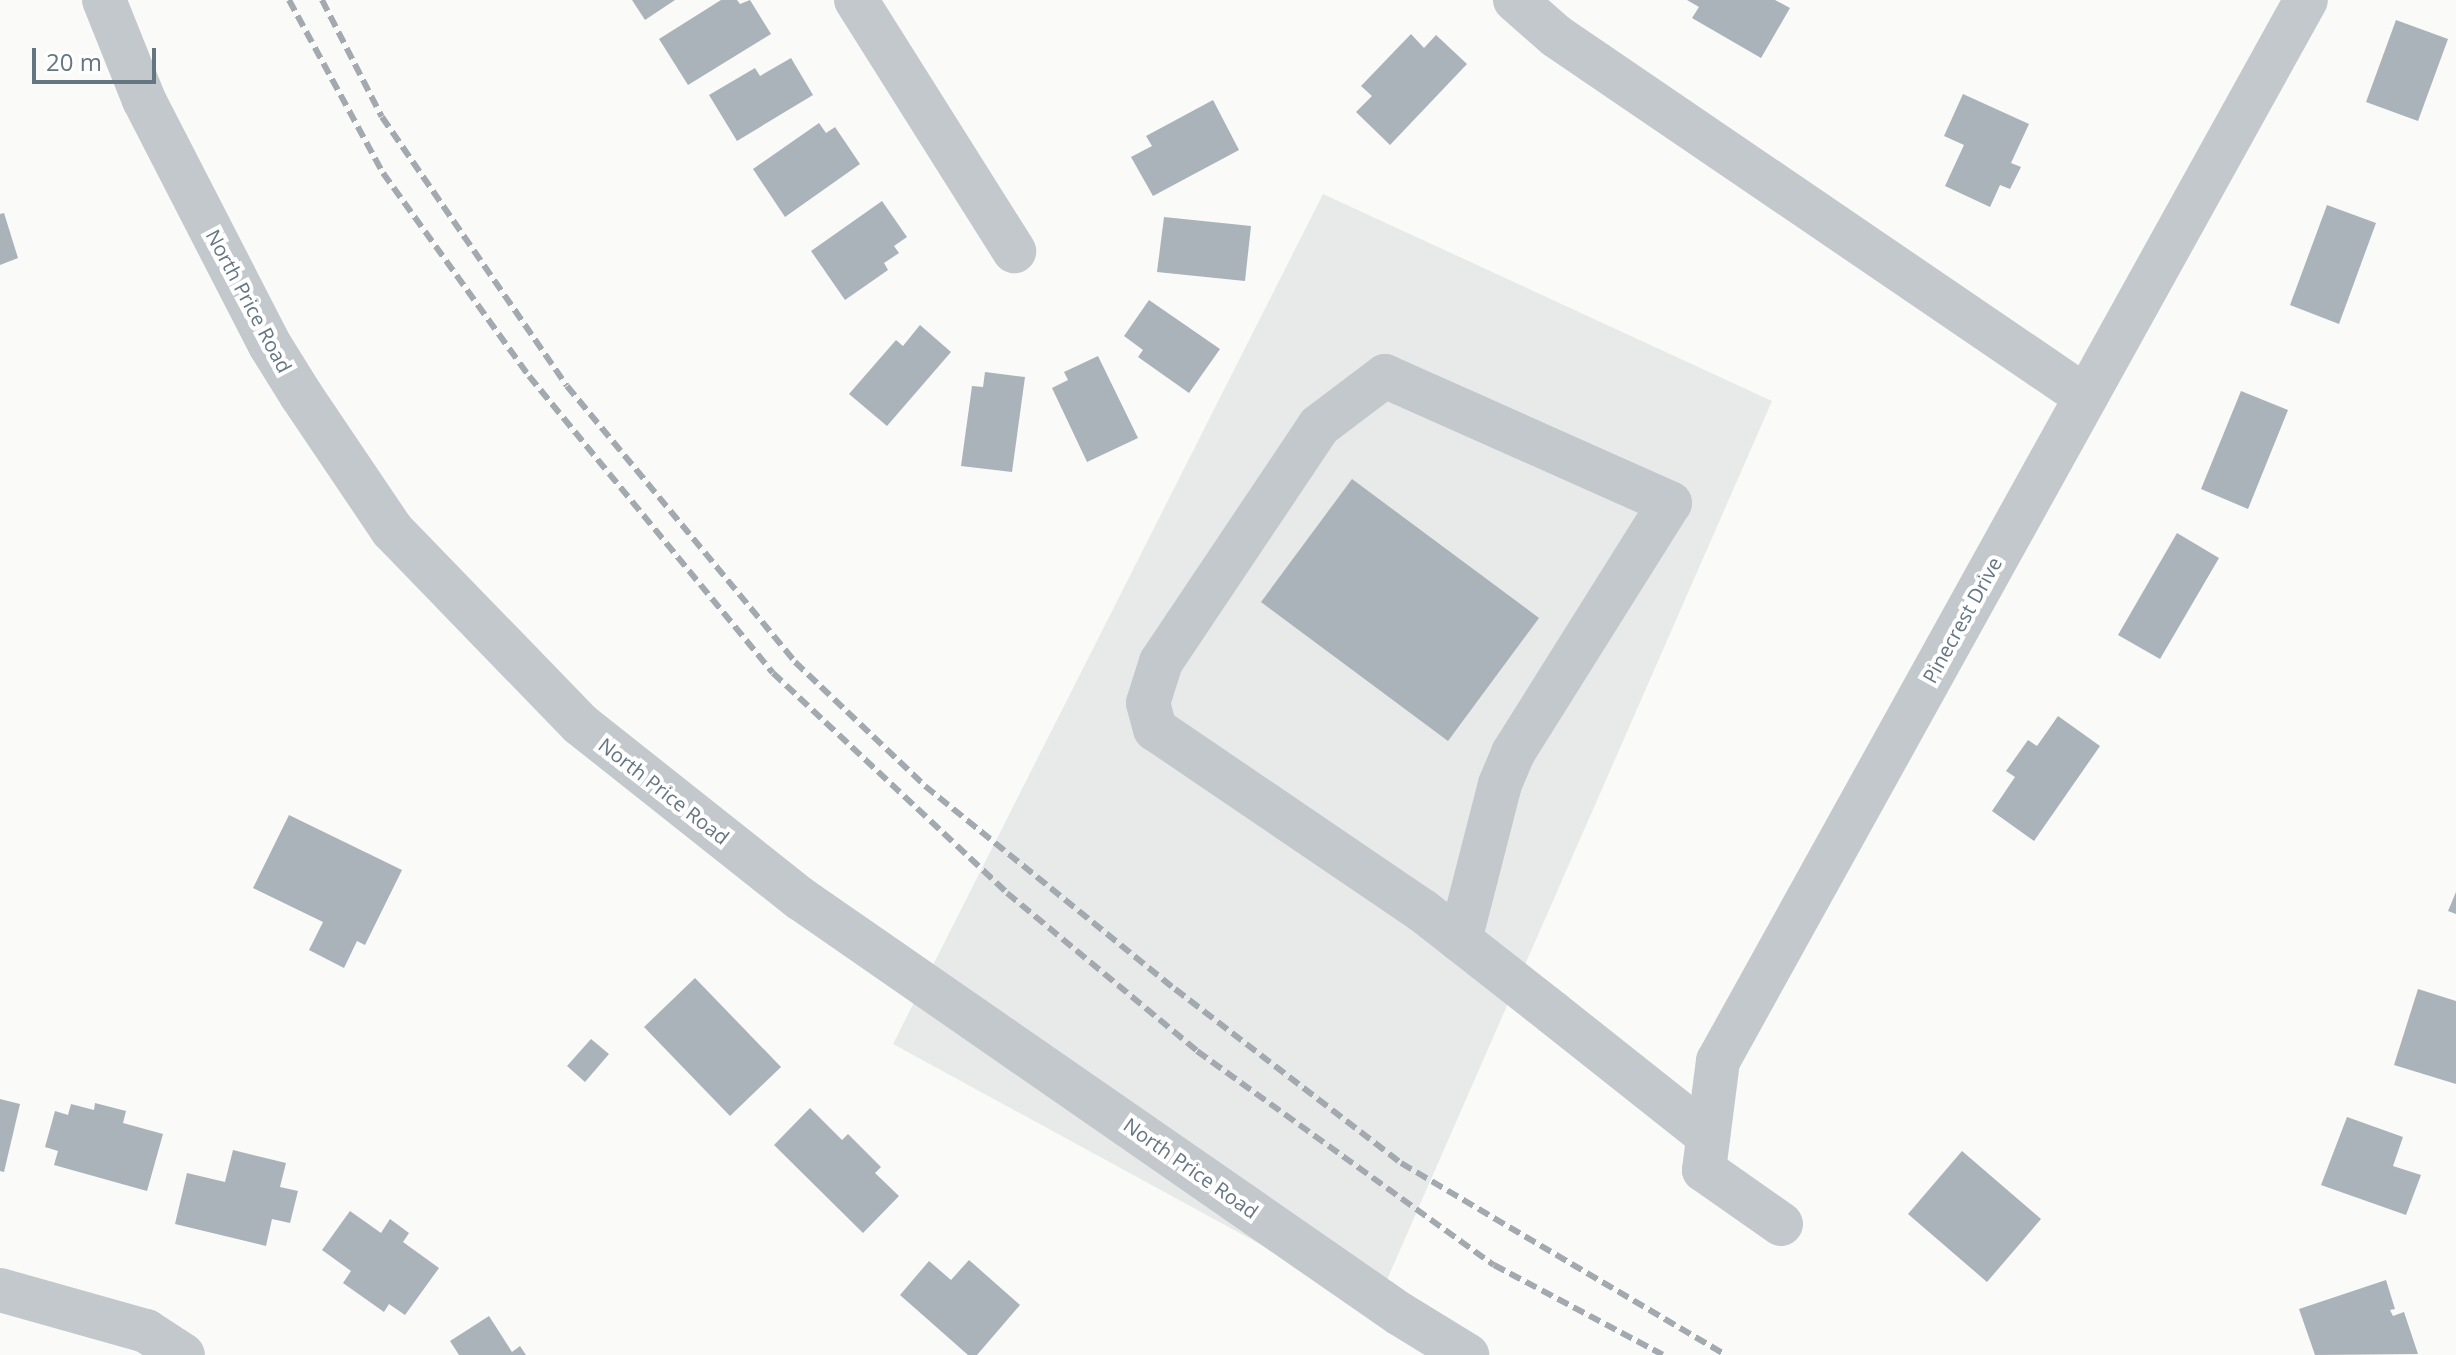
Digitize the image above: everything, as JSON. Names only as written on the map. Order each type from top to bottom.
[{"type":"street","name":"North Price Road","points":[[104,0],[144,100],[270,345],[301,395],[392,530],[580,724],[801,899],[1400,1314],[1467,1355]]},
{"type":"street","points":[[856,0],[1014,251]]},
{"type":"street","name":"Pinecrest Drive","points":[[1781,1224],[1704,1170],[1718,1061],[2306,0]]},
{"type":"street","points":[[1539,8],[2086,397]]},
{"type":"street","points":[[1460,940],[1500,784],[1513,753],[1670,503],[1385,376],[1319,426],[1161,662],[1148,703],[1155,729],[1423,911],[1708,1136]]},
{"type":"street","points":[[0,1290],[146,1331],[183,1355]]},
{"type":"shaded area","points":[[1323,194],[1772,401],[1375,1307],[893,1044]]},
{"type":"building","points":[[632,0],[675,0],[645,20]]},
{"type":"building","points":[[721,0],[737,0],[740,4],[750,0],[771,34],[688,85],[659,39]]},
{"type":"building","points":[[1687,0],[1775,0],[1790,8],[1761,58],[1692,18],[1699,7]]},
{"type":"building","points":[[2396,20],[2448,39],[2418,121],[2366,102]]},
{"type":"building","points":[[1411,34],[1424,48],[1436,35],[1467,64],[1390,145],[1356,112],[1372,96],[1361,86]]},
{"type":"building","points":[[791,58],[813,95],[737,141],[709,95],[755,68],[760,76]]},
{"type":"building","points":[[1963,94],[2029,124],[2011,163],[2021,167],[2010,189],[2000,185],[1990,207],[1945,186],[1964,145],[1944,136]]},
{"type":"building","points":[[1213,100],[1239,150],[1153,196],[1131,157],[1152,146],[1146,136]]},
{"type":"building","points":[[819,123],[826,133],[835,127],[860,164],[785,217],[753,169]]},
{"type":"building","points":[[882,201],[907,237],[894,246],[899,253],[884,263],[888,270],[845,300],[811,251]]},
{"type":"building","points":[[2327,205],[2376,223],[2339,324],[2290,305]]},
{"type":"building","points":[[4,213],[18,258],[0,265],[0,214]]},
{"type":"building","points":[[1164,217],[1251,226],[1245,281],[1157,272]]},
{"type":"building","points":[[1149,300],[1220,349],[1189,393],[1138,357],[1143,350],[1124,336]]},
{"type":"building","points":[[920,325],[951,352],[887,426],[849,394],[896,340],[903,346]]},
{"type":"building","points":[[1098,356],[1138,438],[1087,462],[1052,388],[1068,380],[1064,372]]},
{"type":"building","points":[[985,372],[1025,377],[1012,472],[961,466],[972,386],[983,387]]},
{"type":"building","points":[[2241,391],[2288,410],[2248,509],[2201,489]]},
{"type":"building","points":[[1352,479],[1539,618],[1448,741],[1261,602]]},
{"type":"building","points":[[2177,533],[2219,558],[2160,659],[2118,635]]},
{"type":"building","points":[[2058,716],[2100,746],[2034,841],[1992,811],[2015,777],[2006,771],[2028,740],[2037,746]]},
{"type":"building","points":[[289,815],[402,870],[365,945],[357,941],[344,968],[309,950],[323,922],[253,888]]},
{"type":"building","points":[[2456,892],[2456,914],[2448,911]]},
{"type":"building","points":[[695,978],[781,1067],[730,1116],[644,1027]]},
{"type":"building","points":[[2418,989],[2456,1001],[2456,1084],[2394,1065]]},
{"type":"building","points":[[591,1039],[609,1054],[585,1082],[567,1066]]},
{"type":"building","points":[[0,1099],[20,1104],[4,1172],[0,1171]]},
{"type":"building","points":[[95,1103],[126,1111],[123,1123],[163,1134],[147,1191],[54,1165],[58,1151],[45,1147],[55,1111],[68,1115],[71,1104],[94,1110]]},
{"type":"building","points":[[810,1108],[842,1140],[848,1134],[881,1167],[875,1173],[899,1196],[863,1233],[774,1145]]},
{"type":"building","points":[[2347,1117],[2403,1137],[2393,1166],[2421,1175],[2406,1215],[2321,1185]]},
{"type":"building","points":[[233,1150],[286,1163],[280,1187],[298,1191],[290,1223],[272,1219],[266,1246],[175,1224],[187,1173],[225,1182]]},
{"type":"building","points":[[1962,1151],[2041,1219],[1987,1282],[1908,1214]]},
{"type":"building","points":[[350,1211],[381,1233],[390,1219],[409,1233],[403,1242],[439,1268],[405,1315],[389,1304],[384,1312],[343,1283],[351,1271],[322,1250]]},
{"type":"building","points":[[969,1260],[1020,1305],[977,1355],[968,1355],[900,1295],[929,1261],[951,1280]]},
{"type":"building","points":[[2386,1280],[2395,1309],[2390,1310],[2393,1316],[2404,1312],[2418,1354],[2315,1355],[2299,1309]]},
{"type":"building","points":[[489,1316],[512,1352],[520,1346],[526,1355],[459,1355],[450,1341]]},
{"type":"railway","points":[[289,0],[383,173],[529,376],[773,673],[1007,893],[1197,1051],[1494,1265],[1663,1355]]},
{"type":"railway","points":[[322,0],[382,117],[567,386],[795,662],[925,786],[1175,989],[1401,1163],[1726,1355]]}]
